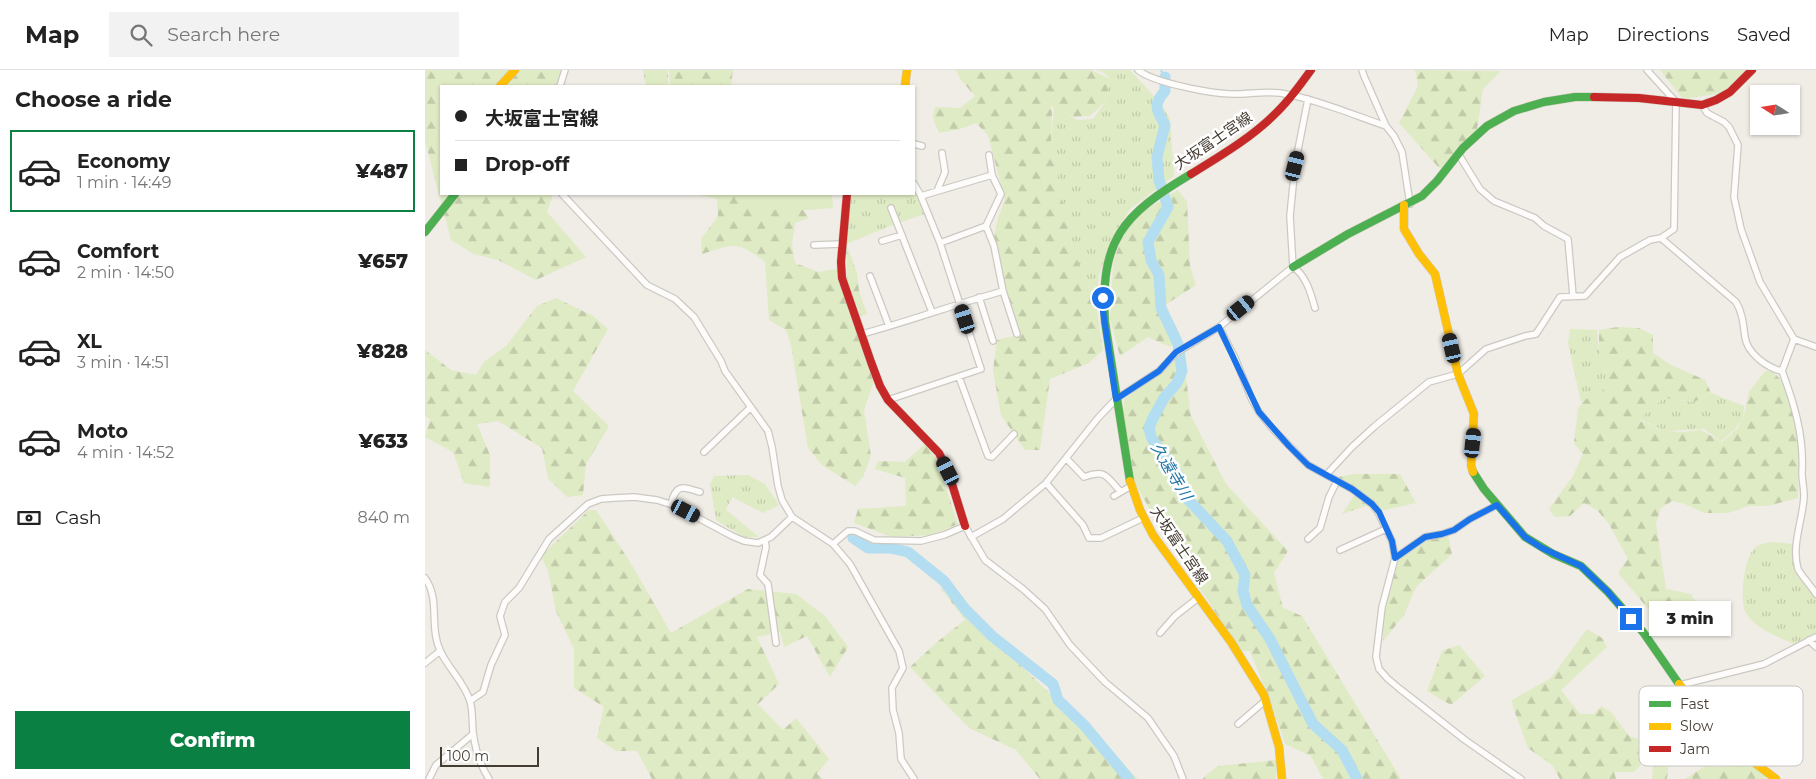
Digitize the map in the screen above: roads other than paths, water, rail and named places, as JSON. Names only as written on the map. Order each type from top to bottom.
[{"type":"street","points":[[501,85],[515,70]]},
{"type":"street","points":[[560,85],[565,70]]},
{"type":"street","points":[[905,85],[907,70]]},
{"type":"street","points":[[1138,70],[1143,74],[1161,80],[1221,93],[1264,92],[1308,99],[1386,126]]},
{"type":"street","name":"大坂富士宮線","points":[[1282,779],[1279,747],[1266,700],[1249,669],[1143,518],[1134,499],[1103,311],[1105,267],[1121,230],[1136,212],[1154,196],[1245,138],[1274,115],[1292,96],[1311,70]]},
{"type":"street","points":[[1363,70],[1363,76],[1386,126],[1394,136],[1402,152],[1407,204],[1404,229],[1419,254],[1435,274],[1458,374],[1474,414],[1471,465],[1479,481],[1497,505],[1525,537],[1548,551],[1581,566],[1608,592],[1643,632],[1680,685],[1764,664],[1816,637]]},
{"type":"street","points":[[1327,474],[1352,447],[1413,393],[1429,382],[1458,374],[1486,349],[1536,334],[1560,297],[1585,296],[1620,256],[1650,240],[1661,238],[1674,229],[1675,102],[1647,70]]},
{"type":"street","points":[[971,536],[1003,520],[1046,483],[1098,418],[1116,399],[1159,371],[1177,352],[1219,327],[1293,267],[1348,234],[1427,192],[1463,148],[1498,119],[1519,109],[1567,97],[1622,97],[1702,105],[1724,96],[1746,78],[1752,70]]},
{"type":"street","points":[[1293,267],[1290,216],[1295,166],[1308,99]]},
{"type":"street","points":[[1702,105],[1707,113],[1724,122],[1736,139],[1738,152],[1734,198],[1741,229],[1761,282],[1794,339],[1816,347]]},
{"type":"street","points":[[915,144],[922,146]]},
{"type":"street","points":[[937,191],[945,172],[942,153]]},
{"type":"street","points":[[1459,155],[1480,189],[1495,201],[1535,218],[1544,226],[1568,239],[1573,296]]},
{"type":"street","points":[[940,243],[986,226],[1001,194],[992,175],[989,156]]},
{"type":"street","points":[[921,196],[992,175]]},
{"type":"street","points":[[888,400],[981,369],[940,243],[915,186]]},
{"type":"street","points":[[425,232],[454,195]]},
{"type":"street","points":[[563,195],[605,237],[647,285],[675,299],[694,317],[721,361],[725,371],[768,431],[778,486],[782,500],[792,517],[833,544],[850,564],[899,651],[903,668],[892,688],[893,710],[899,733],[901,759],[914,779]]},
{"type":"street","points":[[847,195],[842,244],[842,278],[880,386],[888,400],[939,453],[948,471],[965,526],[985,560],[1023,589],[1045,609],[1070,645],[1105,682],[1148,718],[1174,756],[1183,779]]},
{"type":"street","points":[[891,208],[932,312]]},
{"type":"street","points":[[986,226],[994,246],[1003,291],[1017,334]]},
{"type":"street","points":[[882,241],[902,235]]},
{"type":"street","points":[[1661,238],[1737,302],[1742,312],[1745,339],[1749,348],[1773,369],[1782,372]]},
{"type":"street","points":[[815,245],[842,244]]},
{"type":"street","points":[[1293,267],[1298,270],[1309,289],[1315,308]]},
{"type":"street","points":[[870,276],[889,326]]},
{"type":"street","points":[[862,334],[959,302],[1003,291]]},
{"type":"street","points":[[979,297],[993,341]]},
{"type":"street","points":[[1219,327],[1259,412],[1308,465],[1352,489],[1372,504],[1379,512],[1392,541],[1395,558],[1382,606],[1377,657],[1379,669],[1394,684],[1451,729],[1521,779]]},
{"type":"street","points":[[1794,339],[1782,372],[1799,422],[1804,460],[1802,474],[1804,496],[1797,541],[1799,571],[1809,582],[1816,594]]},
{"type":"street","points":[[959,377],[988,456],[992,457],[1014,434]]},
{"type":"street","points":[[704,452],[751,407]]},
{"type":"street","points":[[1066,458],[1084,477],[1098,472],[1106,475],[1120,491]]},
{"type":"street","points":[[1308,539],[1320,528],[1329,497],[1337,481]]},
{"type":"street","points":[[1046,483],[1083,525],[1089,538],[1101,538],[1143,518]]},
{"type":"street","points":[[1114,496],[1131,486]]},
{"type":"street","points":[[671,504],[674,493],[679,488],[701,492]]},
{"type":"street","points":[[470,701],[483,692],[491,665],[505,635],[500,616],[502,608],[508,598],[519,588],[549,539],[588,504],[601,499],[639,497],[671,504],[732,536],[757,543],[765,541],[792,517]]},
{"type":"street","points":[[1395,558],[1425,537],[1454,530],[1497,505]]},
{"type":"street","points":[[833,544],[848,532],[855,531],[874,540],[921,542],[965,526]]},
{"type":"street","points":[[1340,550],[1386,529]]},
{"type":"street","points":[[765,541],[766,547],[760,576],[768,584],[776,643]]},
{"type":"street","points":[[425,578],[431,586],[434,598],[436,637],[440,651],[470,701],[473,734],[483,769],[489,779]]},
{"type":"street","points":[[1160,633],[1175,616],[1198,598]]},
{"type":"street","points":[[1809,640],[1816,647]]},
{"type":"street","points":[[425,663],[440,651]]},
{"type":"street","points":[[1238,724],[1266,700]]},
{"type":"street","points":[[429,779],[436,765],[473,734]]},
{"type":"street","points":[[1759,766],[1776,779]]},
{"type":"waterway","points":[[1161,70],[1165,77]]},
{"type":"waterway","name":"久遠寺川","points":[[1165,77],[1165,91],[1157,104],[1158,112],[1165,125],[1157,157],[1159,180],[1168,207],[1148,242],[1151,260],[1159,275],[1161,308],[1178,344],[1182,371],[1177,383],[1164,398],[1149,429],[1152,439],[1178,475],[1182,493],[1227,541],[1245,575],[1243,591],[1247,605],[1270,639],[1313,724],[1342,750],[1357,779]]},
{"type":"waterway","points":[[853,538],[868,548],[890,548],[908,552],[944,581],[965,609],[992,636],[1053,684],[1058,700],[1084,725],[1129,779]]}]
